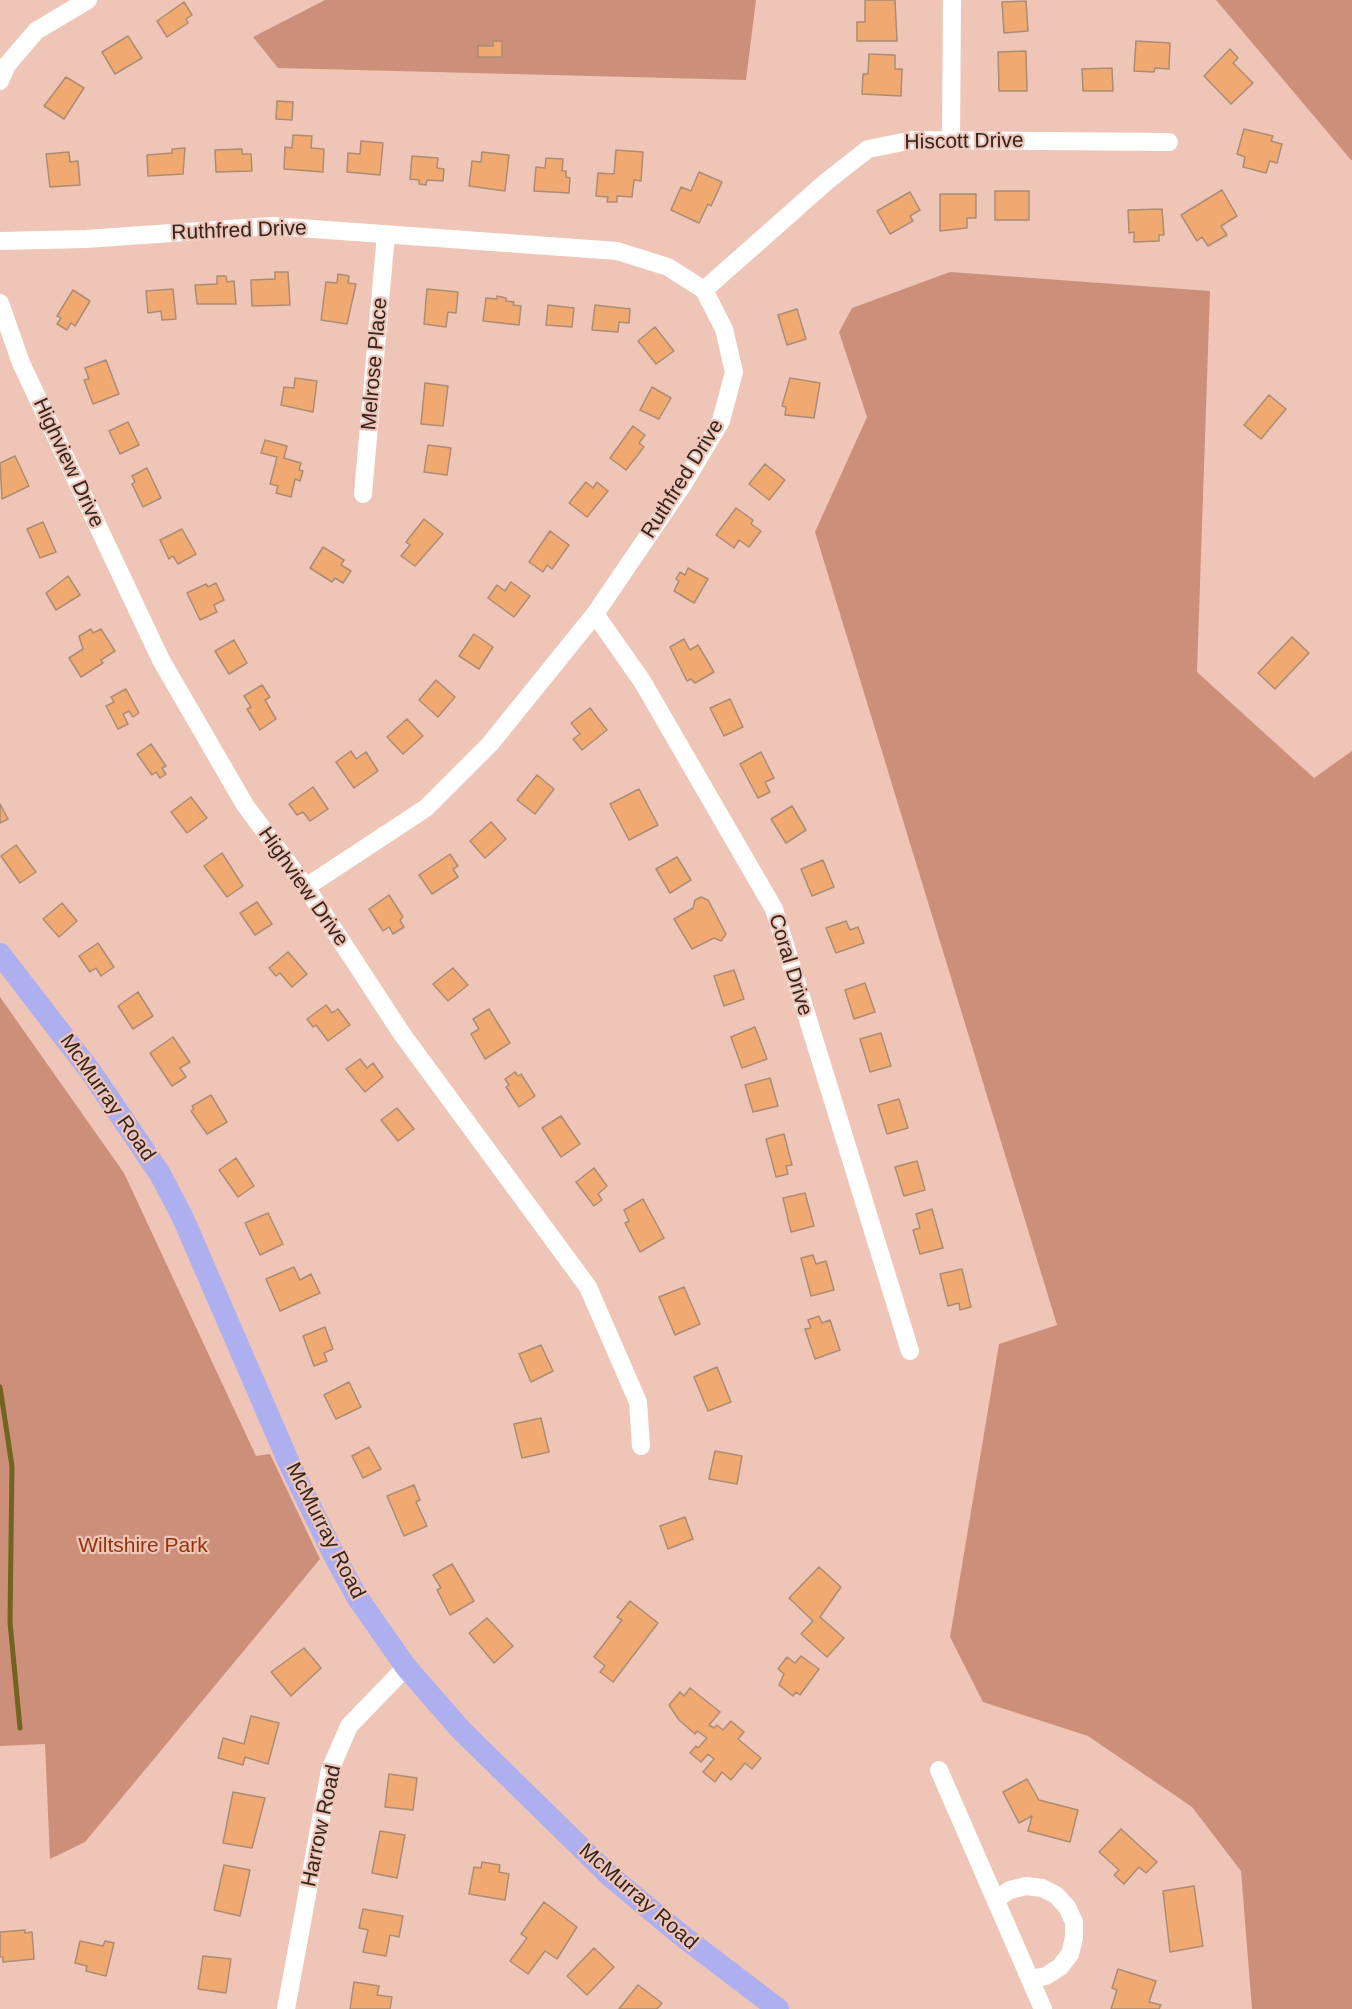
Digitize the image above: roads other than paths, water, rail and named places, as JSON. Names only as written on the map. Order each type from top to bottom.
[{"type":"main road","name":"McMurray Road","points":[[0,954],[91,1072],[160,1174],[183,1218],[290,1465],[335,1557],[357,1597],[406,1667],[461,1730],[610,1875],[681,1935],[778,2009]]},
{"type":"street","points":[[0,81],[7,65],[36,31],[88,0]]},
{"type":"street","points":[[951,140],[952,0]]},
{"type":"street","name":"Hiscott Drive","points":[[704,290],[826,182],[868,149],[913,140],[1169,142]]},
{"type":"street","name":"Ruthfred Drive","points":[[0,241],[86,239],[272,226],[617,250],[668,267],[704,290],[724,329],[734,372],[721,422],[684,483],[595,614],[490,744],[426,808],[306,887]]},
{"type":"street","name":"Melrose Place","points":[[363,494],[386,234]]},
{"type":"street","name":"Highview Drive","points":[[0,303],[21,363],[161,660],[245,805],[306,887],[402,1034],[588,1287],[638,1402],[641,1446]]},
{"type":"street","name":"Coral Drive","points":[[595,614],[642,681],[774,909],[910,1351]]},
{"type":"street","name":"Harrow Road","points":[[286,2009],[330,1770],[349,1726],[406,1667]]},
{"type":"street","points":[[939,1770],[1043,2009]]},
{"type":"street","points":[[996,1899],[1010,1890],[1026,1886],[1042,1888],[1062,1901],[1074,1922],[1074,1938],[1065,1961],[1046,1976],[1030,1979]]},
{"type":"waterway","points":[[0,1387],[12,1466],[10,1622],[20,1728]]},
{"type":"park label","name":"Wiltshire Park","points":[[143,1546]]}]
